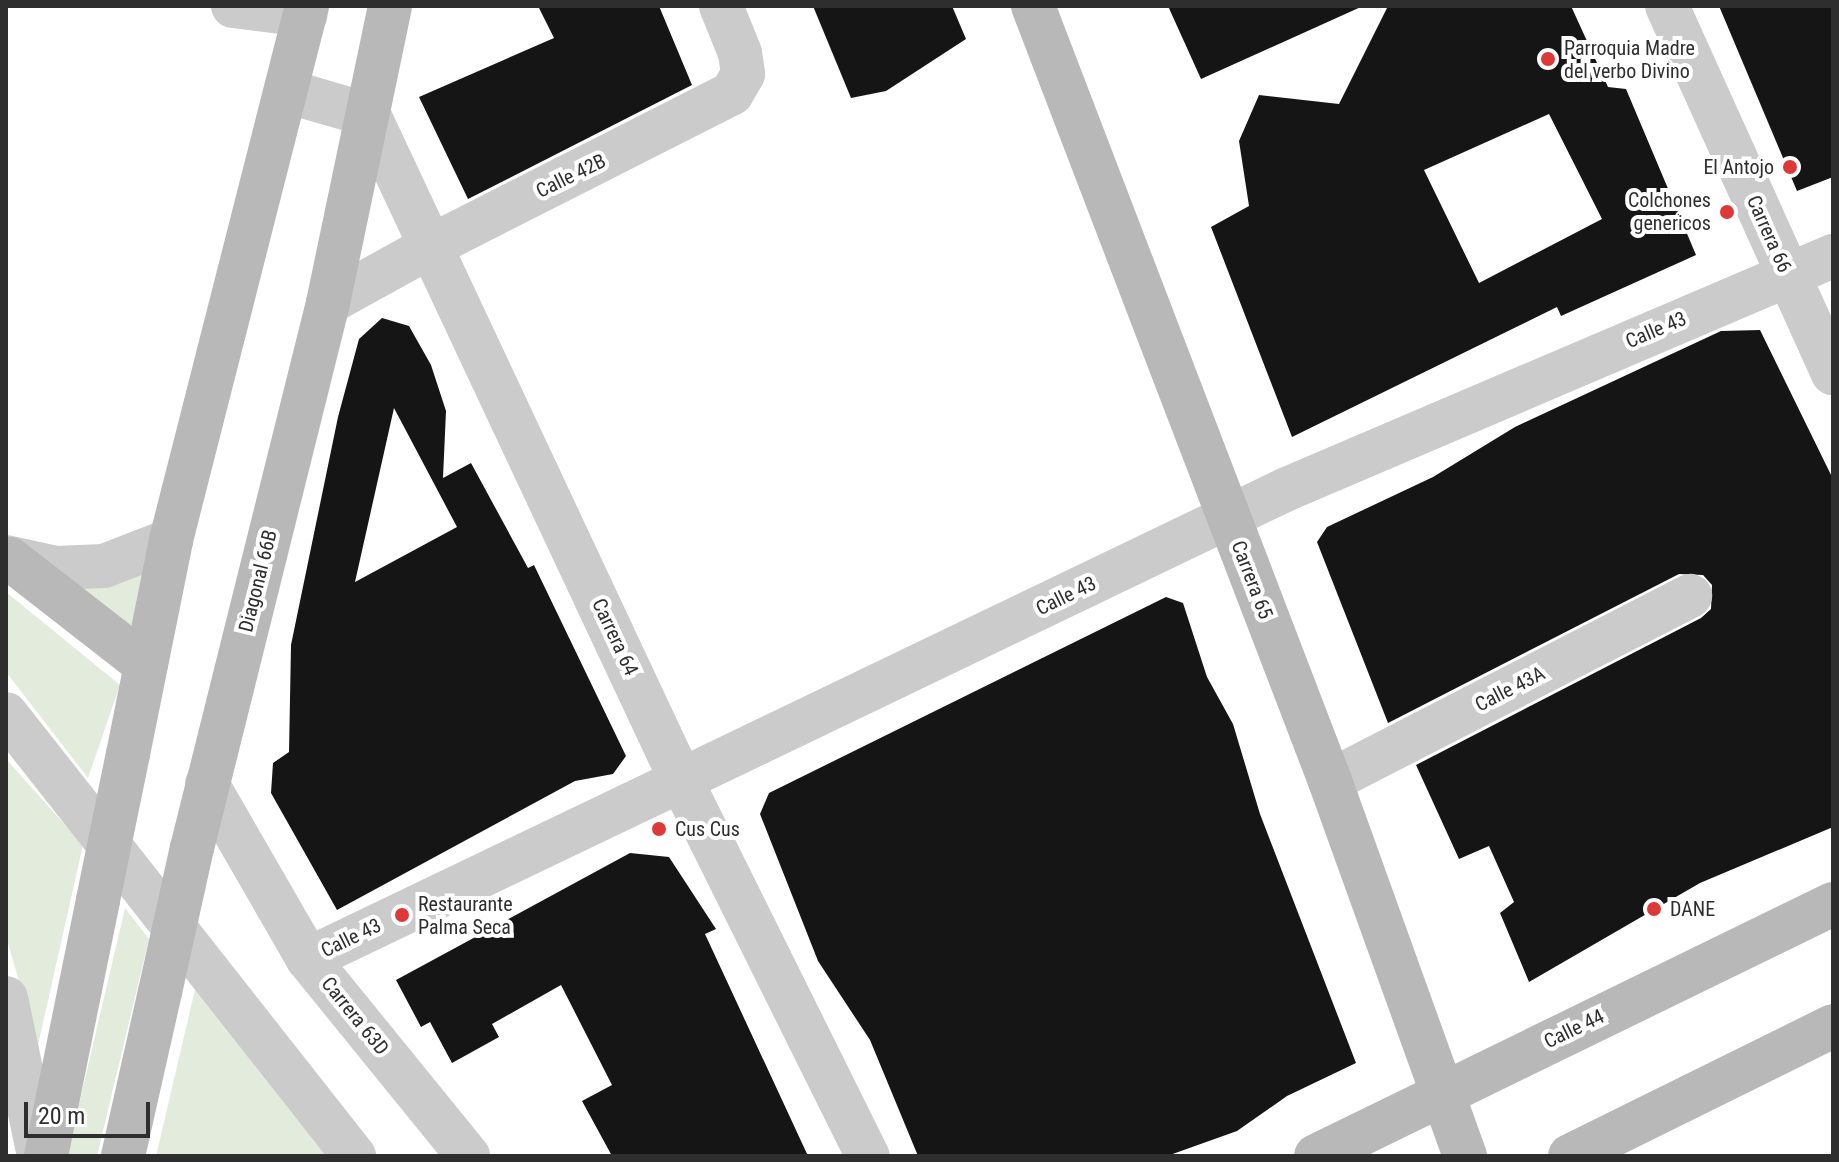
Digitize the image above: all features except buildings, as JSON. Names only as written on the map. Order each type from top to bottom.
[{"type":"main road","name":"Diagonal 66B","points":[[123,1156],[207,784],[328,303],[390,6]]},
{"type":"main road","name":"Carrera 65","points":[[1033,6],[1330,781],[1438,1095],[1465,1156]]},
{"type":"main road","points":[[46,1156],[171,540],[306,10]]},
{"type":"main road","points":[[8,558],[146,665]]},
{"type":"main road","name":"Calle 44","points":[[1316,1156],[1833,904]]},
{"type":"main road","points":[[1570,1156],[1833,1026]]},
{"type":"street","points":[[233,6],[306,10]]},
{"type":"street","name":"Calle 42B","points":[[328,303],[433,245],[732,93],[743,74],[740,53],[721,6]]},
{"type":"street","name":"Carrera 66","points":[[1667,6],[1833,373]]},
{"type":"street","points":[[286,91],[369,115]]},
{"type":"street","name":"Carrera 64","points":[[369,115],[433,245],[681,780],[868,1156]]},
{"type":"street","name":"Calle 43","points":[[308,959],[1228,519],[1787,273],[1833,256]]},
{"type":"street","points":[[387,270],[430,276],[456,297]]},
{"type":"street","points":[[8,558],[104,566],[171,540]]},
{"type":"street","name":"Calle 43A","points":[[1330,781],[1690,596]]},
{"type":"street","points":[[6,714],[82,806],[354,1156]]},
{"type":"street","name":"Carrera 63D","points":[[207,784],[308,959],[468,1156]]},
{"type":"street","points":[[6,998],[39,1156]]},
{"type":"green space","points":[[149,567],[132,640],[65,588]]},
{"type":"green space","points":[[6,592],[120,685],[88,778],[6,672]]},
{"type":"green space","points":[[6,759],[83,845],[38,1045],[6,937]]},
{"type":"green space","points":[[125,908],[149,939],[97,1156],[67,1156]]},
{"type":"green space","points":[[197,981],[328,1156],[156,1156]]},
{"type":"place","name":"Parroquia Madre del verbo Divino","points":[[1548,59]]},
{"type":"place","name":"El Antojo","points":[[1790,167]]},
{"type":"place","name":"Colchones genericos","points":[[1727,212]]},
{"type":"place","name":"Cus Cus","points":[[659,829]]},
{"type":"place","name":"DANE","points":[[1654,909]]},
{"type":"place","name":"Restaurante Palma Seca","points":[[402,915]]}]
